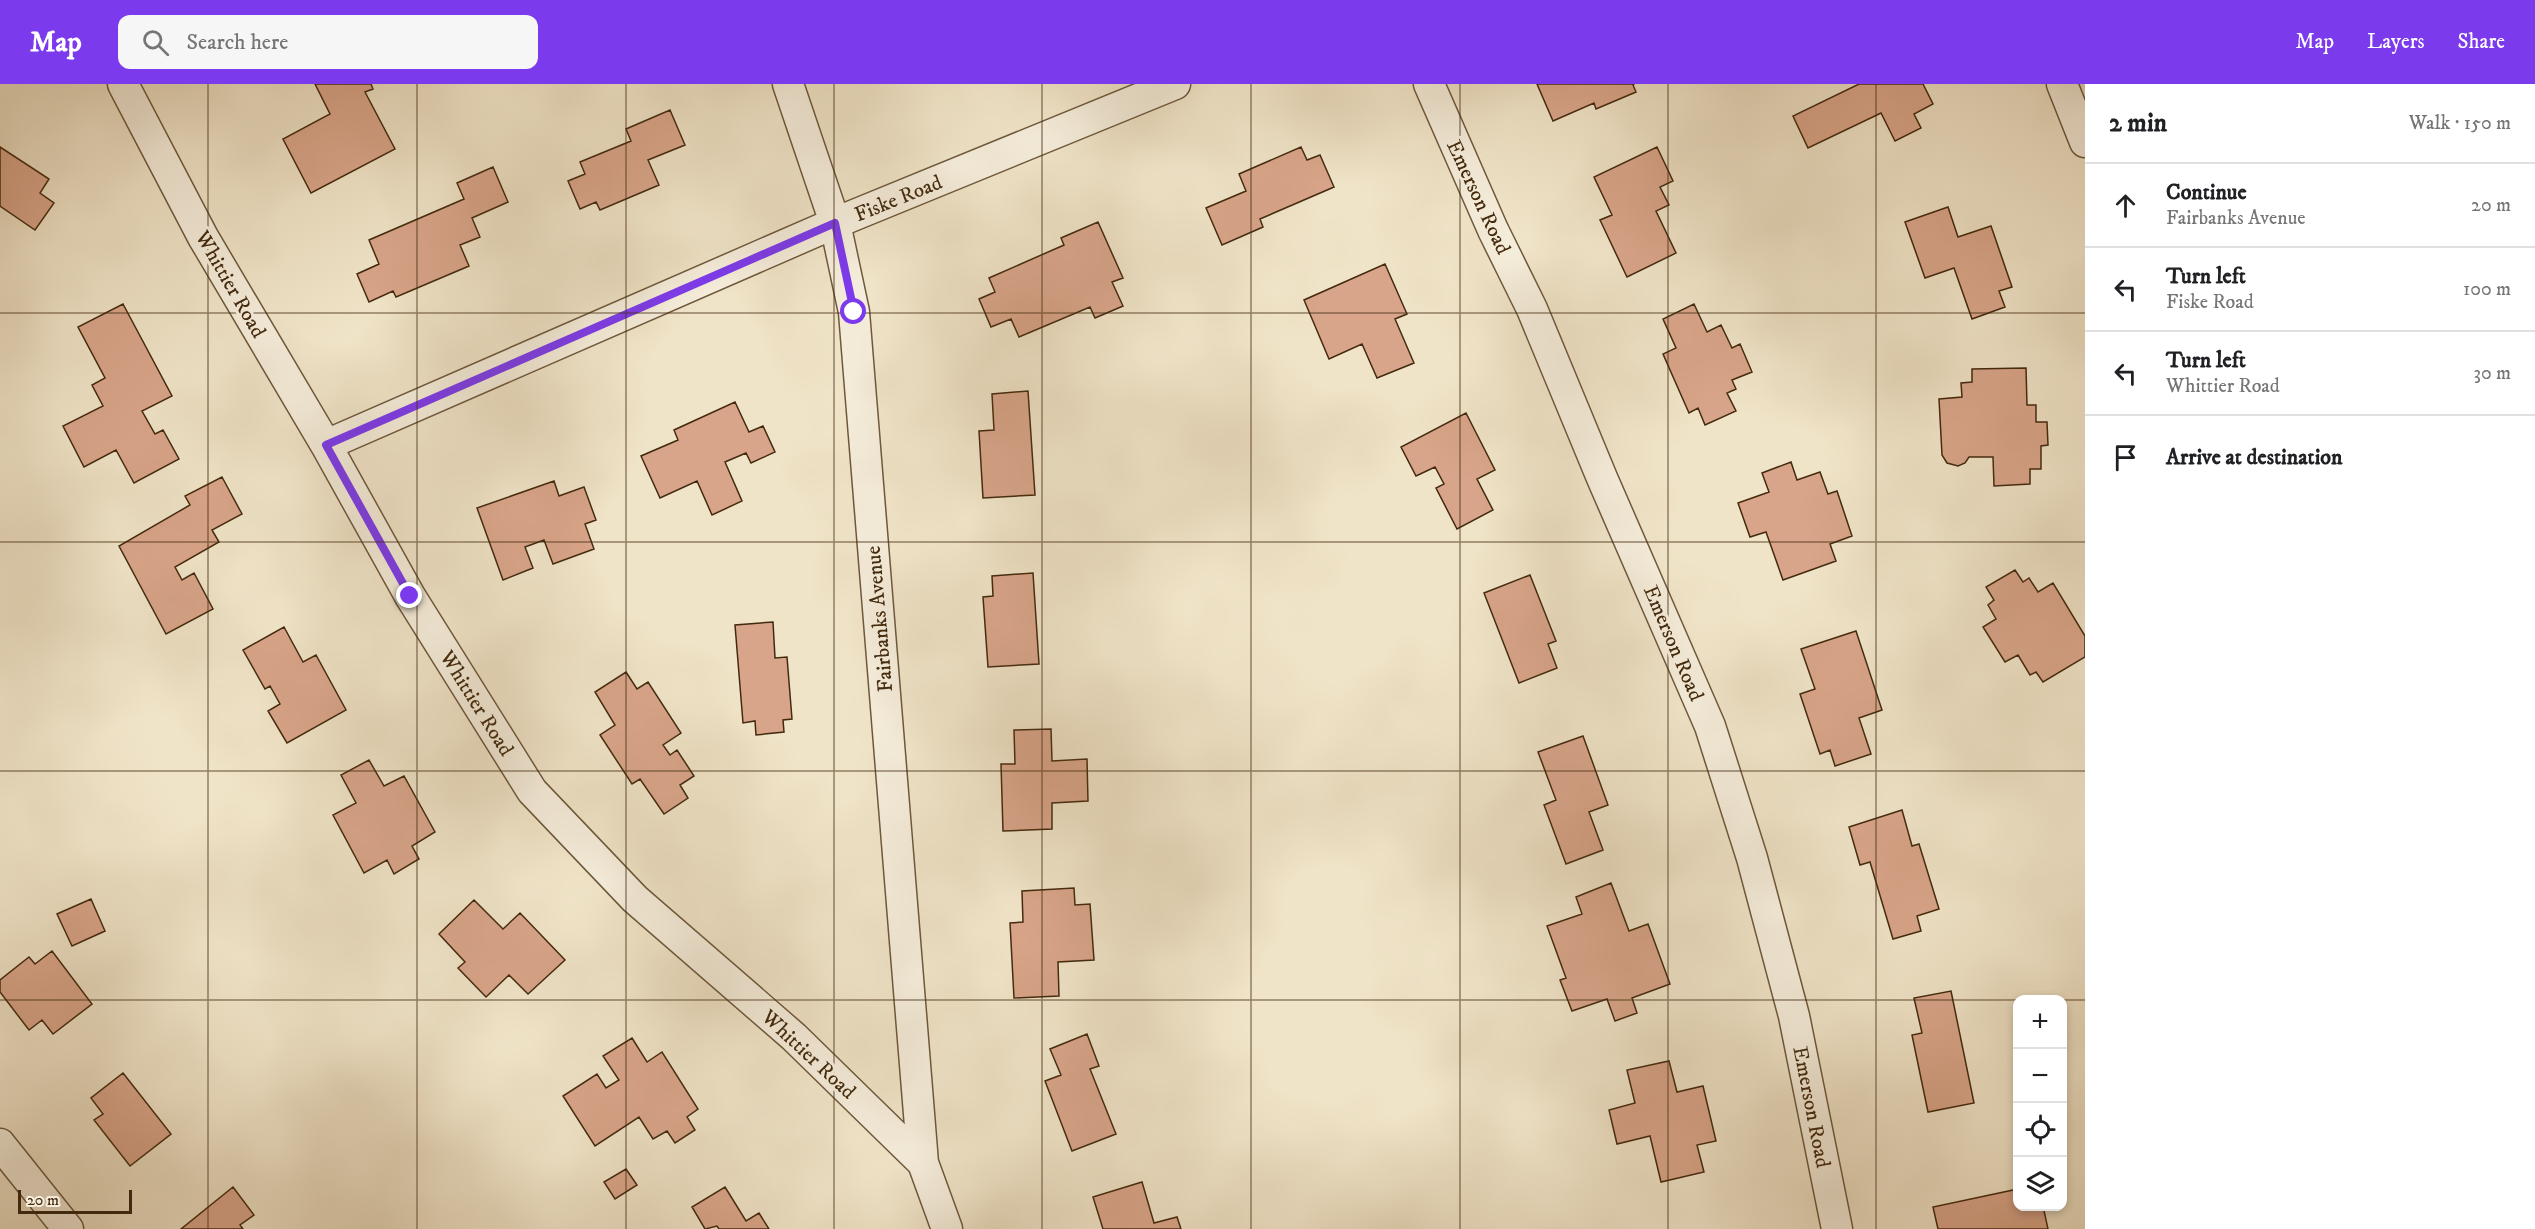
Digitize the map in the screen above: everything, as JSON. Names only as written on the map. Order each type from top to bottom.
[{"type":"street","name":"Whittier Road","points":[[123,84],[203,237],[326,445],[410,596],[532,791],[635,898],[794,1037],[923,1163],[947,1229]]},
{"type":"street","name":"Fairbanks Avenue","points":[[788,84],[835,223],[854,312],[923,1163]]},
{"type":"street","name":"Fiske Road","points":[[326,445],[835,223],[1175,84]]},
{"type":"street","name":"Emerson Road","points":[[1429,84],[1493,230],[1532,309],[1602,478],[1710,726],[1752,858],[1794,1016],[1837,1229]]},
{"type":"street","points":[[2062,84],[2085,142]]},
{"type":"street","points":[[0,1144],[68,1229]]},
{"type":"building","points":[[315,84],[371,84],[373,89],[365,92],[395,149],[311,193],[283,139],[330,114]]},
{"type":"building","points":[[1537,84],[1634,84],[1636,92],[1596,109],[1594,103],[1553,121]]},
{"type":"building","points":[[1859,84],[1923,84],[1933,104],[1914,114],[1921,128],[1895,141],[1881,113],[1808,148],[1793,116]]},
{"type":"building","points":[[670,110],[685,145],[648,160],[659,185],[600,210],[596,202],[580,209],[568,181],[585,174],[580,162],[631,141],[626,129]]},
{"type":"building","points":[[0,147],[49,179],[40,193],[54,203],[35,230],[0,206]]},
{"type":"building","points":[[1301,147],[1307,160],[1320,155],[1334,187],[1260,219],[1263,227],[1222,245],[1206,208],[1246,191],[1239,174]]},
{"type":"building","points":[[1657,147],[1673,181],[1660,187],[1669,205],[1656,211],[1676,253],[1627,277],[1600,220],[1612,215],[1594,177]]},
{"type":"building","points":[[493,167],[508,202],[472,218],[480,237],[460,245],[469,266],[396,297],[393,291],[369,302],[357,274],[379,264],[369,240],[464,199],[457,183]]},
{"type":"building","points":[[1948,207],[1958,237],[1991,226],[2012,287],[1999,291],[2005,307],[1972,319],[1954,268],[1925,278],[1905,222]]},
{"type":"building","points":[[1098,222],[1123,278],[1112,282],[1123,306],[1095,318],[1090,307],[1019,337],[1011,319],[991,327],[979,299],[995,292],[989,278],[1064,245],[1061,238]]},
{"type":"building","points":[[1385,264],[1407,314],[1395,319],[1414,363],[1377,378],[1362,344],[1329,359],[1304,300]]},
{"type":"building","points":[[123,304],[172,396],[142,411],[155,434],[163,430],[179,459],[134,483],[116,450],[84,467],[63,426],[103,406],[92,385],[105,378],[78,327]]},
{"type":"building","points":[[1694,304],[1707,332],[1721,325],[1732,348],[1740,344],[1752,372],[1732,380],[1736,389],[1727,393],[1736,411],[1705,425],[1698,408],[1689,413],[1663,354],[1676,348],[1663,319]]},
{"type":"building","points":[[2026,368],[2027,405],[2036,405],[2036,422],[2047,422],[2048,445],[2041,446],[2041,469],[2030,469],[2030,484],[1994,486],[1993,457],[1969,457],[1965,463],[1958,466],[1947,463],[1942,455],[1939,399],[1962,397],[1961,383],[1972,382],[1972,369]]},
{"type":"building","points":[[1028,391],[1035,495],[983,498],[979,431],[994,430],[992,394]]},
{"type":"building","points":[[735,402],[749,432],[763,426],[775,452],[751,463],[746,453],[725,462],[742,501],[712,515],[697,481],[660,498],[641,456],[678,440],[674,430]]},
{"type":"building","points":[[1466,413],[1495,470],[1477,479],[1493,510],[1457,529],[1436,488],[1444,484],[1435,467],[1416,476],[1401,447]]},
{"type":"building","points":[[1791,462],[1797,480],[1820,472],[1828,494],[1837,491],[1852,536],[1830,544],[1836,561],[1783,580],[1766,532],[1750,537],[1738,503],[1769,492],[1762,473]]},
{"type":"building","points":[[222,477],[242,514],[212,530],[219,542],[175,567],[182,580],[194,573],[213,609],[166,634],[119,546],[190,505],[185,496]]},
{"type":"building","points":[[554,481],[559,496],[584,487],[596,520],[585,524],[594,549],[553,564],[544,540],[525,547],[533,568],[503,580],[477,508]]},
{"type":"building","points":[[2015,570],[2023,582],[2029,578],[2038,592],[2053,583],[2085,636],[2085,657],[2043,682],[2036,672],[2030,675],[2018,655],[2005,662],[1983,627],[1996,619],[1988,605],[1994,600],[1986,587]]},
{"type":"building","points":[[1033,573],[1039,664],[988,667],[983,597],[993,596],[992,576]]},
{"type":"building","points":[[1530,575],[1556,641],[1548,644],[1557,668],[1519,683],[1484,593]]},
{"type":"building","points":[[773,622],[775,658],[787,657],[792,719],[783,720],[784,732],[756,735],[755,721],[743,723],[735,625]]},
{"type":"building","points":[[284,627],[303,662],[316,655],[346,710],[287,743],[268,711],[280,704],[270,686],[265,689],[243,650]]},
{"type":"building","points":[[1856,631],[1882,710],[1859,718],[1871,754],[1835,766],[1830,750],[1820,754],[1800,694],[1815,689],[1801,649]]},
{"type":"building","points":[[626,672],[637,689],[648,682],[681,733],[663,745],[670,755],[677,750],[694,776],[680,785],[688,798],[664,814],[640,779],[632,784],[600,735],[615,725],[595,692]]},
{"type":"building","points":[[1051,729],[1052,761],[1087,759],[1088,801],[1052,803],[1052,829],[1003,831],[1001,764],[1015,764],[1014,730]]},
{"type":"building","points":[[1583,736],[1608,805],[1589,812],[1603,850],[1566,864],[1544,805],[1556,800],[1538,752]]},
{"type":"building","points":[[369,760],[384,786],[404,776],[435,832],[412,846],[419,859],[394,874],[387,860],[364,873],[333,815],[356,803],[341,775]]},
{"type":"building","points":[[1902,810],[1912,846],[1919,844],[1939,909],[1917,916],[1921,931],[1893,939],[1870,862],[1860,865],[1849,827]]},
{"type":"building","points":[[1611,883],[1629,931],[1648,924],[1670,984],[1632,998],[1637,1013],[1615,1021],[1607,999],[1572,1011],[1560,980],[1566,978],[1547,926],[1582,914],[1576,897]]},
{"type":"building","points":[[1074,888],[1075,905],[1090,904],[1094,960],[1058,962],[1059,996],[1014,998],[1010,923],[1023,922],[1022,891]]},
{"type":"building","points":[[91,899],[105,931],[72,946],[57,914]]},
{"type":"building","points":[[474,900],[503,929],[520,913],[565,960],[528,994],[509,975],[486,997],[458,968],[465,962],[439,934]]},
{"type":"building","points":[[52,951],[92,1004],[53,1034],[42,1020],[29,1030],[0,992],[0,980],[29,957],[35,964]]},
{"type":"building","points":[[1951,991],[1974,1103],[1928,1112],[1912,1035],[1922,1033],[1914,998]]},
{"type":"building","points":[[1087,1034],[1099,1066],[1090,1069],[1116,1134],[1072,1151],[1045,1081],[1061,1075],[1050,1049]]},
{"type":"building","points":[[632,1038],[647,1062],[662,1052],[698,1109],[687,1117],[695,1130],[675,1143],[667,1131],[653,1139],[639,1117],[595,1146],[563,1096],[597,1074],[606,1088],[619,1080],[603,1056]]},
{"type":"building","points":[[1669,1061],[1677,1092],[1703,1086],[1716,1141],[1697,1145],[1704,1172],[1661,1182],[1650,1136],[1617,1144],[1609,1110],[1635,1103],[1627,1070]]},
{"type":"building","points":[[123,1073],[171,1134],[130,1166],[94,1120],[103,1114],[91,1098]]},
{"type":"building","points":[[626,1169],[637,1185],[615,1199],[604,1182]]},
{"type":"building","points":[[1142,1182],[1154,1223],[1177,1217],[1181,1229],[1103,1229],[1093,1197]]},
{"type":"building","points":[[233,1187],[254,1215],[240,1225],[243,1229],[181,1229]]},
{"type":"building","points":[[725,1187],[746,1221],[759,1213],[769,1229],[719,1229],[717,1226],[705,1229],[692,1207]]},
{"type":"building","points":[[2013,1190],[2013,1211],[2044,1211],[2048,1229],[1938,1229],[1933,1207]]},
{"type":"route","points":[[410,596],[326,445],[835,223],[854,312]]}]
